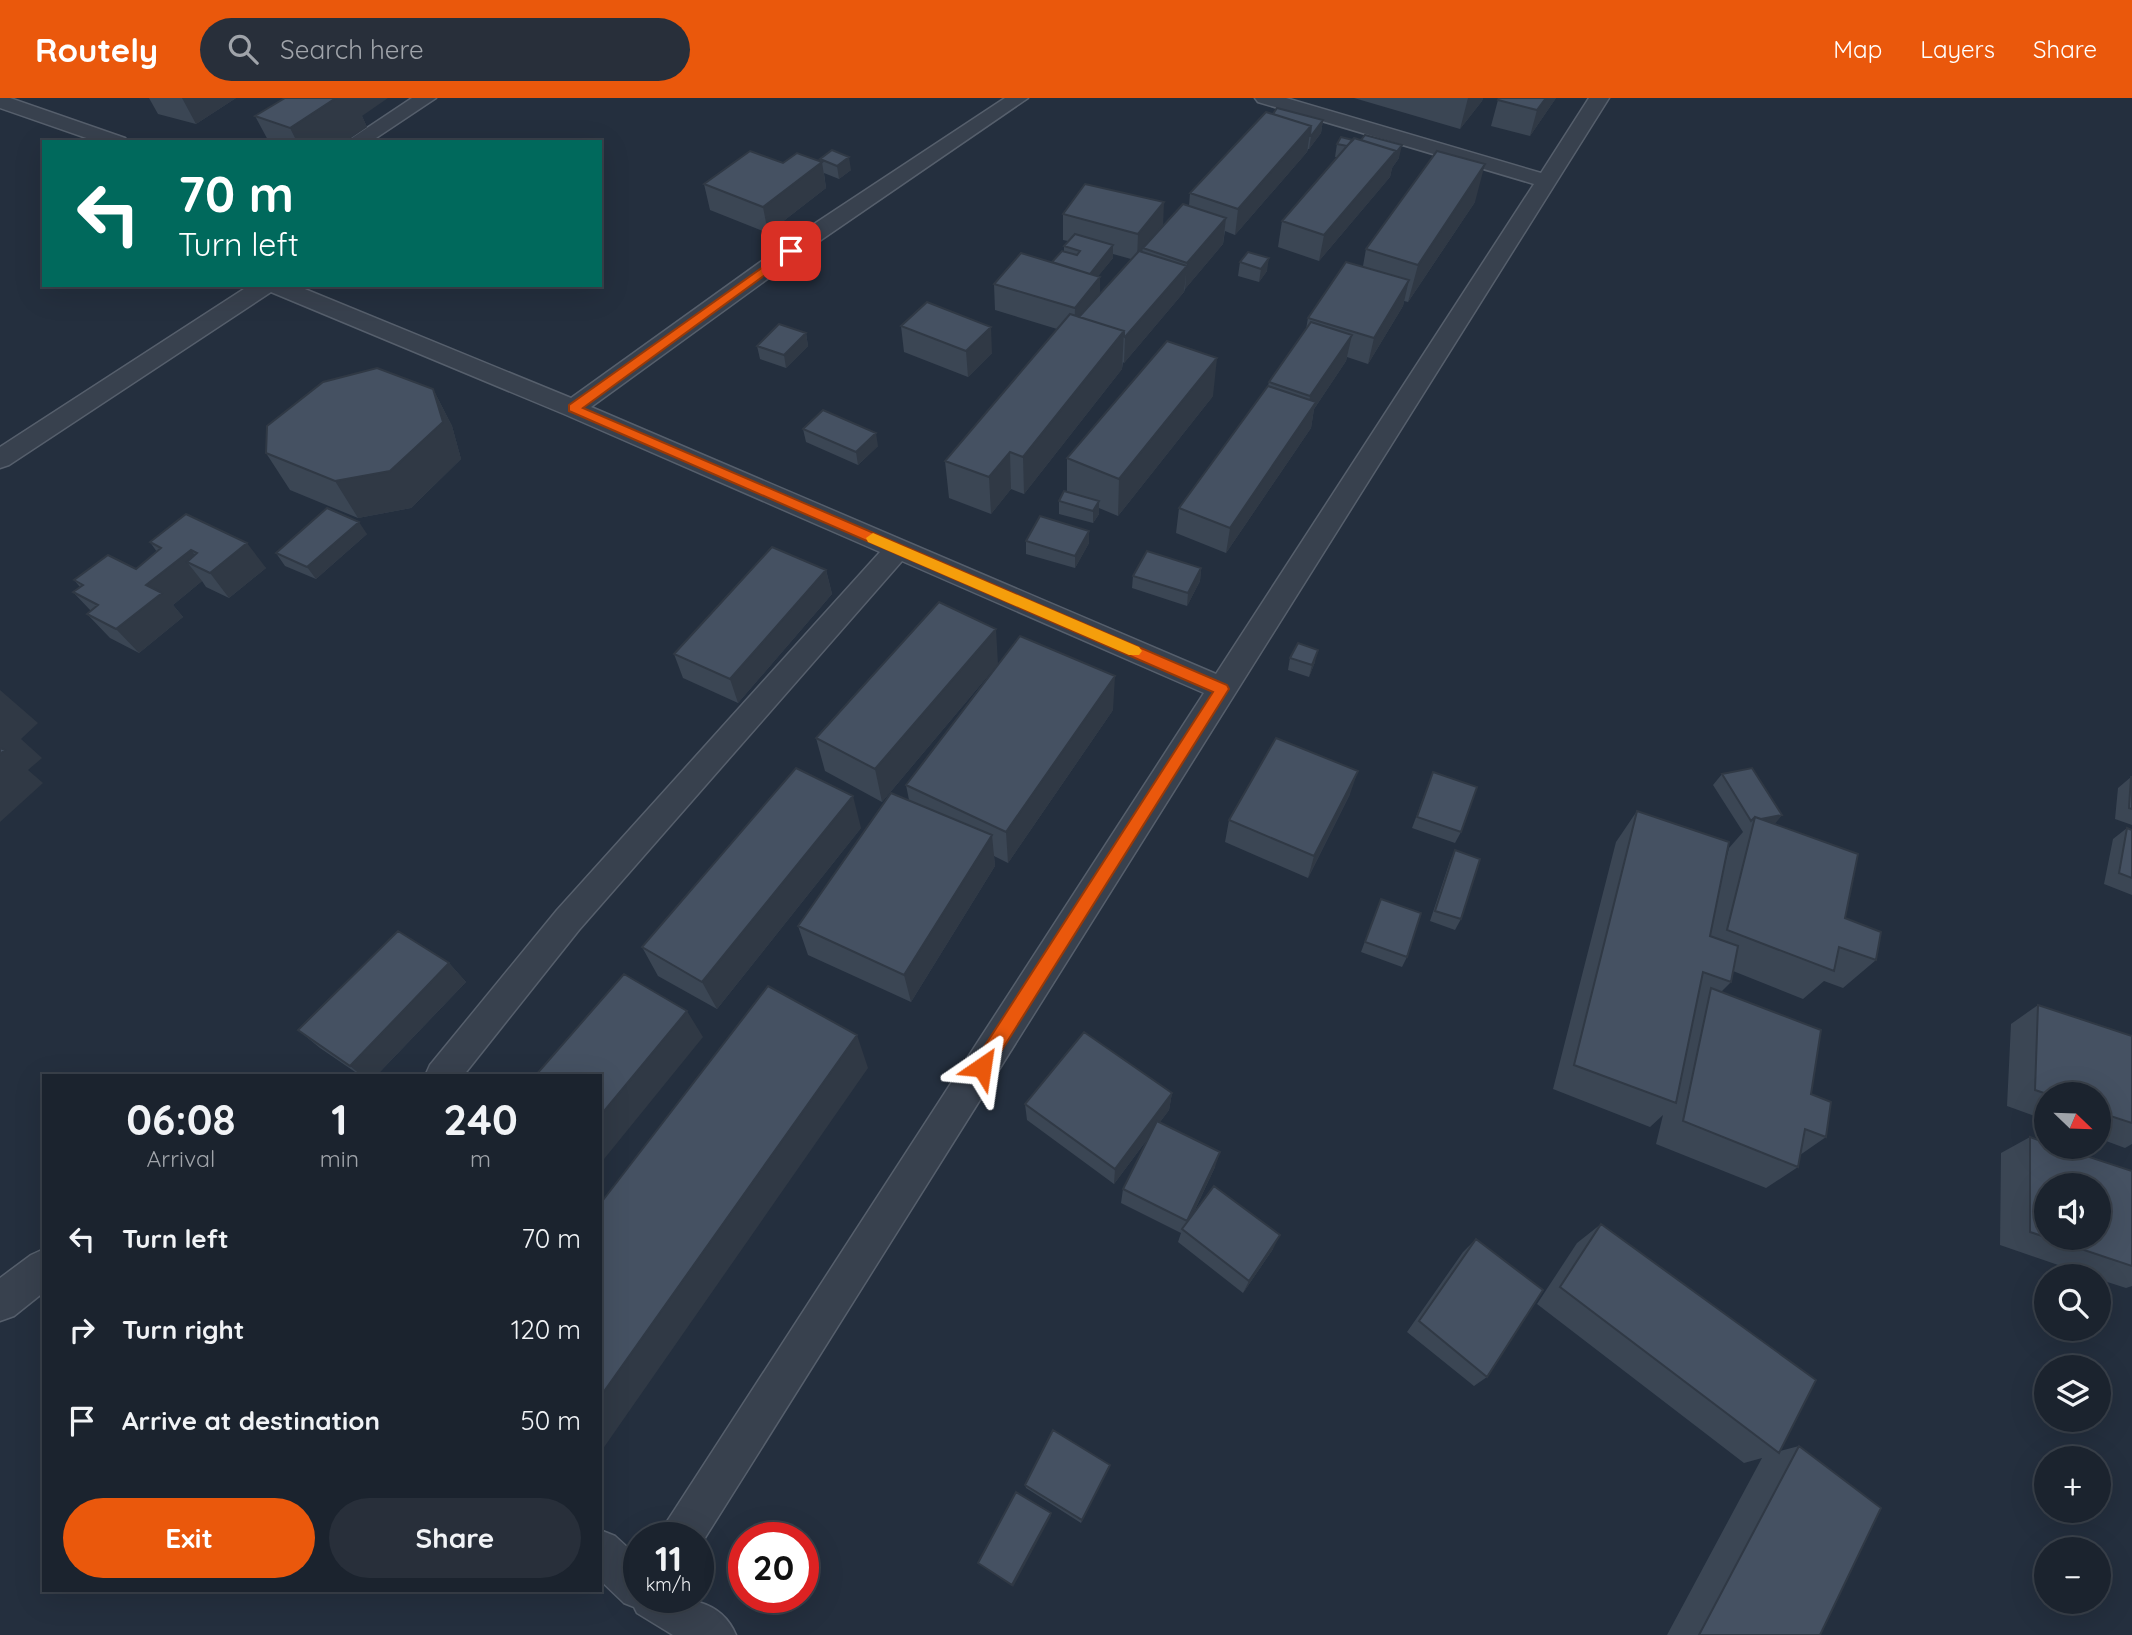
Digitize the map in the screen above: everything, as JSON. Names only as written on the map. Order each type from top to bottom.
[{"type":"lane","points":[[359,140],[426,98]]},
{"type":"lane","points":[[573,408],[813,235],[1018,98]]},
{"type":"lane","points":[[1265,98],[1546,181]]},
{"type":"lane","points":[[691,1522],[1599,98]]},
{"type":"lane","points":[[0,101],[112,140]]},
{"type":"lane","points":[[0,459],[263,287]]},
{"type":"lane","points":[[280,287],[573,408],[1222,689]]},
{"type":"lane","points":[[444,1074],[568,920],[898,549]]},
{"type":"lane","points":[[0,1302],[42,1270]]},
{"type":"lane","points":[[602,1553],[623,1573]]},
{"type":"lane","points":[[677,1613],[714,1635]]},
{"type":"building","points":[[285,98],[336,98],[290,128],[255,116]]},
{"type":"building","points":[[1546,98],[1537,110],[1498,100]]},
{"type":"building","points":[[1277,108],[1323,120],[1310,136],[1311,126],[1273,114]]},
{"type":"building","points":[[1266,112],[1311,126],[1238,209],[1190,193]]},
{"type":"building","points":[[1365,135],[1402,145],[1395,154],[1396,151],[1361,140]]},
{"type":"building","points":[[1341,137],[1353,140],[1347,146],[1337,144]]},
{"type":"building","points":[[1354,138],[1396,151],[1324,235],[1282,221]]},
{"type":"building","points":[[832,150],[849,157],[837,166],[820,159]]},
{"type":"building","points":[[750,151],[783,163],[797,153],[822,162],[763,207],[704,184]]},
{"type":"building","points":[[1437,151],[1485,164],[1418,265],[1366,249]]},
{"type":"building","points":[[1085,184],[1164,202],[1138,234],[1063,214]]},
{"type":"building","points":[[1183,204],[1226,218],[1187,263],[1143,248]]},
{"type":"building","points":[[1075,234],[1113,245],[1090,274],[1052,262],[1062,251],[1077,255],[1080,251],[1064,246]]},
{"type":"building","points":[[1139,251],[1187,266],[1125,337],[1124,331],[1079,317]]},
{"type":"building","points":[[1248,252],[1269,258],[1261,269],[1240,262]]},
{"type":"building","points":[[1021,253],[1100,277],[1075,308],[994,284]]},
{"type":"building","points":[[1346,262],[1409,280],[1374,338],[1308,318]]},
{"type":"building","points":[[927,302],[991,327],[966,351],[901,326]]},
{"type":"building","points":[[1070,314],[1124,331],[1023,457],[1010,452],[989,477],[945,461]]},
{"type":"building","points":[[1311,322],[1352,335],[1310,396],[1269,382]]},
{"type":"building","points":[[779,324],[806,333],[784,355],[757,346]]},
{"type":"building","points":[[1167,341],[1217,358],[1119,479],[1067,458]]},
{"type":"building","points":[[377,368],[433,389],[443,422],[390,471],[335,481],[266,453],[267,426],[323,382]]},
{"type":"building","points":[[1268,386],[1316,402],[1230,528],[1179,508]]},
{"type":"building","points":[[823,410],[876,433],[856,452],[803,429]]},
{"type":"building","points":[[1064,491],[1099,501],[1093,511],[1059,501]]},
{"type":"building","points":[[327,508],[359,522],[307,567],[276,553]]},
{"type":"building","points":[[186,514],[247,543],[210,573],[187,562],[197,553],[191,550],[146,585],[162,593],[116,629],[87,614],[98,605],[73,592],[83,585],[74,580],[108,555],[136,569],[161,548],[150,542]]},
{"type":"building","points":[[1040,516],[1089,531],[1075,556],[1026,541]]},
{"type":"building","points":[[772,547],[826,570],[730,679],[674,654]]},
{"type":"building","points":[[1147,551],[1201,568],[1188,593],[1133,576]]},
{"type":"building","points":[[939,602],[996,629],[875,769],[816,738]]},
{"type":"building","points":[[1020,636],[1115,676],[1006,832],[906,785]]},
{"type":"building","points":[[1298,643],[1318,650],[1312,665],[1290,658]]},
{"type":"building","points":[[1276,738],[1358,771],[1314,856],[1229,820]]},
{"type":"building","points":[[796,768],[853,796],[702,982],[642,947]]},
{"type":"building","points":[[1752,768],[1782,815],[1761,819],[1755,817],[1751,821],[1722,774]]},
{"type":"building","points":[[1433,772],[1477,787],[1461,832],[1417,817]]},
{"type":"building","points":[[2132,777],[2132,809],[2129,808]]},
{"type":"building","points":[[891,793],[992,835],[904,975],[798,926]]},
{"type":"building","points":[[1637,811],[1729,842],[1710,936],[1738,946],[1731,982],[1703,972],[1676,1103],[1574,1065]]},
{"type":"building","points":[[1755,817],[1858,854],[1845,918],[1881,932],[1876,960],[1839,947],[1834,971],[1727,930]]},
{"type":"building","points":[[2127,828],[2132,830],[2132,878],[2119,873]]},
{"type":"building","points":[[1455,850],[1480,859],[1461,919],[1435,911]]},
{"type":"building","points":[[1381,899],[1421,913],[1407,957],[1365,942]]},
{"type":"building","points":[[398,931],[449,963],[350,1066],[298,1030]]},
{"type":"building","points":[[624,974],[687,1011],[602,1114],[602,1074],[537,1074]]},
{"type":"building","points":[[768,986],[857,1035],[602,1394],[602,1201]]},
{"type":"building","points":[[1711,988],[1821,1030],[1811,1094],[1831,1102],[1826,1137],[1805,1129],[1798,1167],[1683,1121]]},
{"type":"building","points":[[2038,1005],[2132,1036],[2132,1123],[2111,1116],[2111,1082],[2035,1082]]},
{"type":"building","points":[[1084,1032],[1172,1093],[1115,1169],[1025,1104]]},
{"type":"building","points":[[1157,1121],[1220,1152],[1187,1221],[1123,1189]]},
{"type":"building","points":[[2030,1137],[2034,1138],[2034,1159],[2096,1159],[2132,1171],[2132,1266],[2084,1250],[2111,1250],[2111,1173],[2034,1173],[2034,1233],[2030,1232]]},
{"type":"building","points":[[1214,1186],[1280,1235],[1249,1281],[1182,1229]]},
{"type":"building","points":[[1601,1224],[1816,1380],[1779,1453],[1560,1287]]},
{"type":"building","points":[[1476,1239],[1543,1290],[1487,1377],[1419,1321]]},
{"type":"building","points":[[1053,1430],[1110,1465],[1082,1520],[1025,1485]]},
{"type":"building","points":[[1799,1446],[1881,1508],[1820,1635],[1699,1635]]},
{"type":"building","points":[[1016,1492],[1051,1513],[1012,1585],[978,1563]]},
{"type":"slow traffic","points":[[873,538],[1134,651]]},
{"type":"route","points":[[791,251],[573,408],[1222,689],[982,1067]]}]
